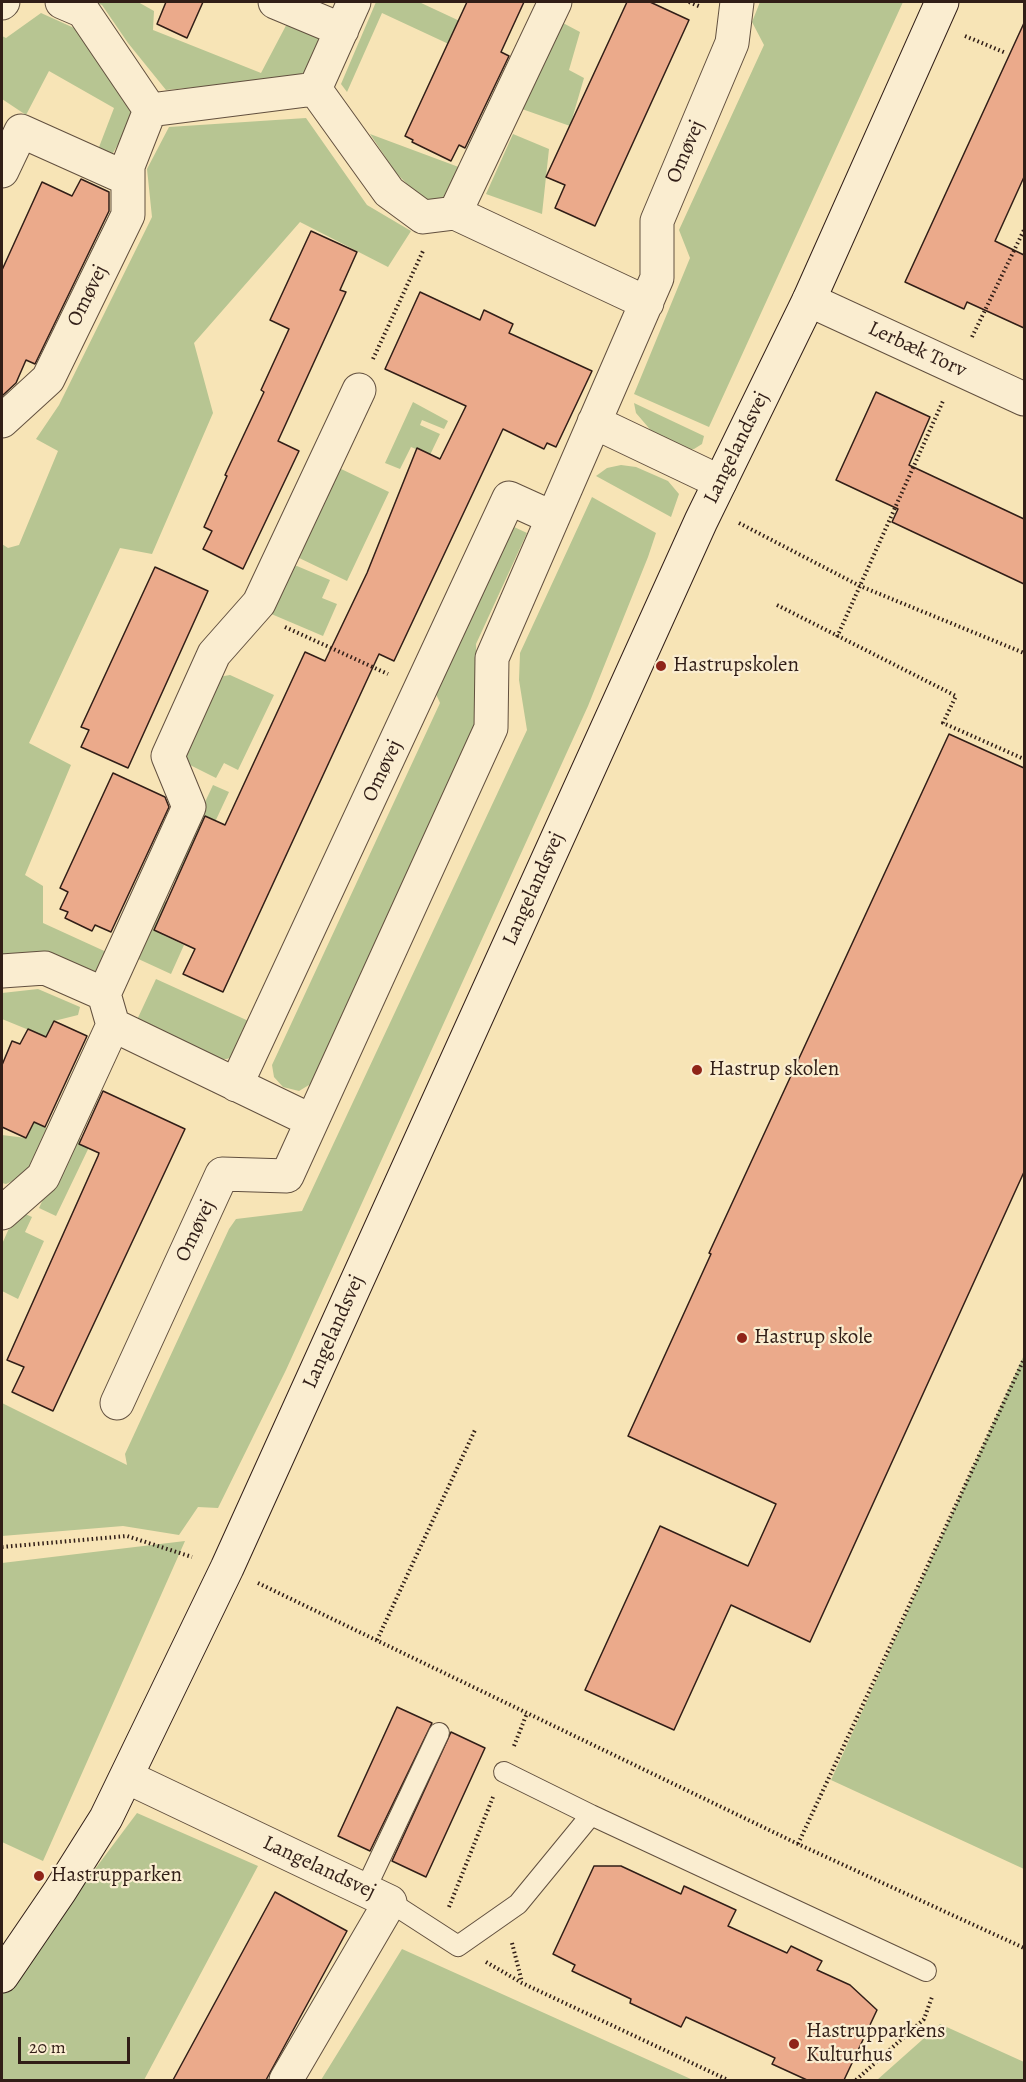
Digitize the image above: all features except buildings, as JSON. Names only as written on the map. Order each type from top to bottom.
[{"type":"street","points":[[62,2],[83,11],[150,110],[315,89]]},
{"type":"street","points":[[274,2],[348,16],[315,89]]},
{"type":"street","points":[[447,214],[555,2]]},
{"type":"street","name":"Omøvej","points":[[117,1403],[222,1174],[287,1176],[491,728],[492,658],[657,278],[657,220],[732,43],[737,2]]},
{"type":"street","name":"Langelandsvej","points":[[2,1976],[106,1818],[227,1568],[714,495],[809,300],[938,12]]},
{"type":"street","points":[[315,89],[389,192],[423,217],[447,214],[646,303]]},
{"type":"street","name":"Omøvej","points":[[8,405],[48,379],[128,215],[128,166],[150,110]]},
{"type":"street","points":[[2,171],[21,131],[128,179]]},
{"type":"street","name":"Lerbæk Torv","points":[[809,300],[1024,399]]},
{"type":"street","points":[[2,1213],[43,1177],[113,1025],[104,994],[189,807],[168,756],[214,654],[253,611],[359,390]]},
{"type":"street","points":[[594,422],[714,495]]},
{"type":"street","name":"Omøvej","points":[[236,1084],[509,498],[551,518]]},
{"type":"street","points":[[2,971],[45,968],[104,994]]},
{"type":"street","points":[[113,1025],[312,1121]]},
{"type":"street","name":"Langelandsvej","points":[[126,1777],[378,1896],[286,2080]]},
{"type":"lane","points":[[439,1733],[378,1896],[458,1946],[518,1904],[591,1815]]},
{"type":"lane","points":[[504,1772],[926,1971]]},
{"type":"path","points":[[938,12],[1006,53]]},
{"type":"path","points":[[359,390],[447,214]]},
{"type":"path","points":[[837,637],[957,369],[1024,230]]},
{"type":"path","points":[[714,495],[860,586],[1024,653]]},
{"type":"path","points":[[777,605],[956,696],[943,723],[1024,759]]},
{"type":"path","points":[[253,611],[421,689]]},
{"type":"path","points":[[798,1844],[1024,1359]]},
{"type":"path","points":[[377,1640],[475,1430]]},
{"type":"path","points":[[2,1547],[127,1536],[227,1568],[798,1844],[1024,1948]]},
{"type":"path","points":[[438,1934],[527,1713]]},
{"type":"path","points":[[504,1913],[522,1983]]},
{"type":"path","points":[[458,1946],[522,1983],[728,2080]]},
{"type":"path","points":[[856,2080],[924,2019],[933,1993],[926,1971]]},
{"type":"green space","points":[[94,2],[138,2],[154,11],[153,30],[261,73],[291,16],[330,34],[306,77],[166,90],[128,43],[102,5]]},
{"type":"green space","points":[[376,2],[419,2],[479,30],[468,53],[382,13],[347,92],[341,84]]},
{"type":"green space","points":[[760,2],[903,2],[709,427],[634,394],[690,258],[679,230],[764,45],[752,22]]},
{"type":"green space","points":[[41,13],[83,32],[136,113],[113,153],[96,155],[114,108],[49,71],[26,115],[2,99],[2,36],[6,38]]},
{"type":"green space","points":[[563,23],[580,32],[569,70],[584,78],[570,126],[522,109]]},
{"type":"green space","points":[[306,118],[367,205],[411,231],[388,267],[300,222],[194,343],[213,413],[152,554],[120,548],[29,743],[71,765],[25,875],[43,886],[43,923],[113,955],[99,994],[2,961],[2,544],[8,548],[19,545],[58,451],[36,439],[59,405],[152,217],[147,169],[169,127]]},
{"type":"green space","points":[[370,134],[464,169],[446,205],[428,205],[396,173]]},
{"type":"green space","points":[[513,134],[549,149],[542,214],[486,194]]},
{"type":"green space","points":[[413,402],[448,421],[444,429],[422,420],[420,425],[440,434],[430,455],[411,447],[400,469],[385,463]]},
{"type":"green space","points":[[634,403],[704,436],[702,444],[694,449],[686,450],[654,434],[636,413]]},
{"type":"green space","points":[[621,465],[636,467],[668,481],[679,494],[671,517],[596,476],[607,468]]},
{"type":"green space","points":[[337,467],[389,492],[347,581],[295,556]]},
{"type":"green space","points":[[592,497],[656,533],[648,557],[588,706],[286,1370],[218,1508],[198,1507],[179,1535],[123,1526],[2,1536],[2,1403],[127,1465],[125,1454],[229,1229],[236,1219],[302,1211],[527,730],[519,680],[520,653]]},
{"type":"green space","points":[[512,526],[527,533],[476,644],[478,718],[314,1082],[299,1091],[283,1087],[274,1077],[272,1065],[440,703],[436,694]]},
{"type":"green space","points":[[297,566],[330,580],[322,598],[337,604],[323,636],[269,613],[290,567]]},
{"type":"green space","points":[[230,675],[274,695],[238,770],[224,763],[216,778],[186,763],[183,752],[218,677]]},
{"type":"green space","points":[[213,785],[229,792],[186,884],[170,877]]},
{"type":"green space","points":[[160,899],[176,906],[163,935],[184,945],[171,974],[134,957]]},
{"type":"green space","points":[[156,979],[253,1023],[239,1053],[227,1059],[215,1059],[136,1022]]},
{"type":"green space","points":[[38,989],[80,1007],[78,1015],[54,1021],[46,1037],[2,1019],[2,993]]},
{"type":"green space","points":[[34,1122],[51,1130],[33,1172],[6,1184],[2,1183],[2,1135],[26,1138]]},
{"type":"green space","points":[[73,1135],[91,1143],[56,1216],[39,1208]]},
{"type":"green space","points":[[23,1213],[32,1217],[25,1232],[44,1241],[18,1299],[2,1291],[2,1244],[15,1215]]},
{"type":"green space","points":[[1024,1355],[1024,1869],[831,1780]]},
{"type":"green space","points":[[185,1541],[43,1861],[2,1842],[2,1563]]},
{"type":"green space","points":[[137,1813],[258,1866],[144,2080],[2,2080],[2,1993]]},
{"type":"green space","points":[[402,1949],[693,2080],[321,2080]]},
{"type":"green space","points":[[940,2024],[1024,2062],[1024,2080],[877,2080]]},
{"type":"place","name":"Hastrupskolen","points":[[661,666]]},
{"type":"place","name":"Hastrup skolen","points":[[697,1070]]},
{"type":"place","name":"Hastrup skole","points":[[742,1338]]},
{"type":"place","name":"Hastrupparken","points":[[39,1876]]},
{"type":"place","name":"Hastrupparkens Kulturhus","points":[[794,2044]]}]
